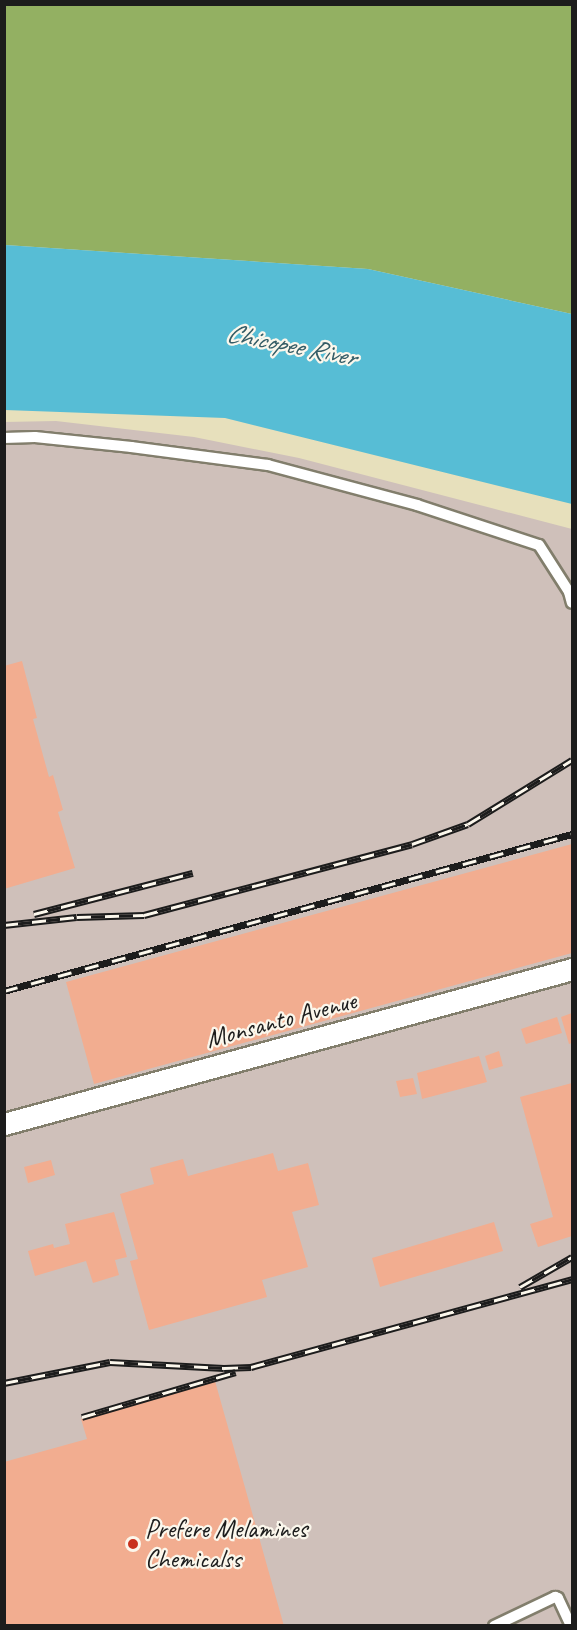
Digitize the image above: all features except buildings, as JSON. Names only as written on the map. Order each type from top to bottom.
[{"type":"street","name":"Monsanto Avenue","points":[[4,1124],[573,969]]},
{"type":"lane","points":[[4,438],[35,437],[268,465],[417,506],[539,545],[569,592],[573,603]]},
{"type":"lane","points":[[494,1626],[555,1597],[558,1598],[571,1626]]},
{"type":"shaded area","points":[[56,421],[194,437],[299,458],[572,529],[572,1625],[5,1625],[4,422]]},
{"type":"green space","points":[[4,5],[572,5],[572,314],[368,269],[5,245]]},
{"type":"water","name":"Chicopee River","points":[[5,245],[368,269],[572,314],[572,504],[225,418],[5,410]]},
{"type":"railway","points":[[4,925],[77,917],[144,915],[412,844],[468,824],[572,760]]},
{"type":"railway","points":[[4,991],[572,834]]},
{"type":"railway","points":[[34,914],[193,873]]},
{"type":"railway","points":[[520,1287],[572,1257]]},
{"type":"railway","points":[[4,1383],[110,1362],[224,1368],[251,1367],[572,1279]]},
{"type":"railway","points":[[82,1417],[236,1372]]},
{"type":"place","name":"Prefere Melamines Chemicalss","points":[[133,1544]]}]
